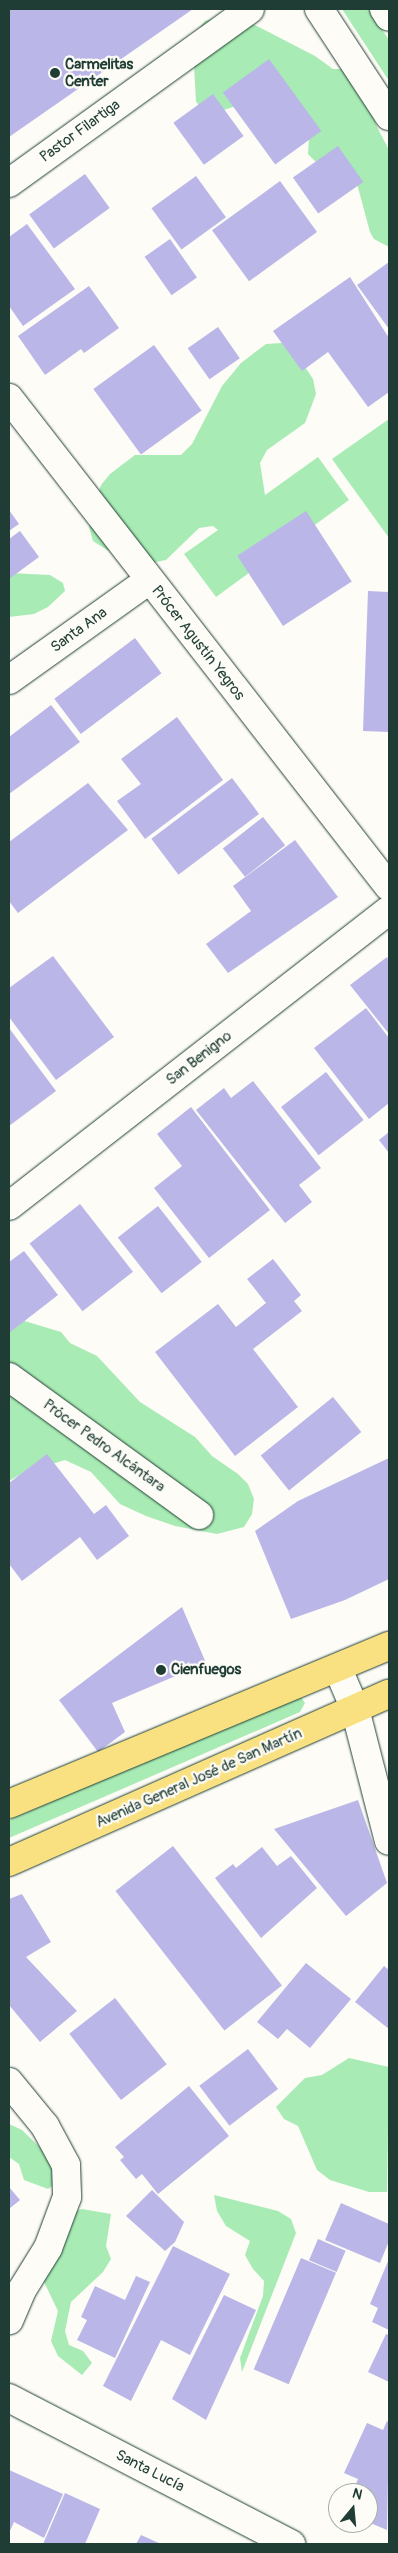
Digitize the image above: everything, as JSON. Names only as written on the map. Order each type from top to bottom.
[{"type":"main road","points":[[9,1804],[338,1669],[389,1646]]},
{"type":"main road","name":"Avenida General José de San Martín","points":[[9,1862],[389,1694]]},
{"type":"street","name":"Pastor Filartiga","points":[[9,182],[250,9]]},
{"type":"street","points":[[320,9],[389,116]]},
{"type":"street","points":[[384,9],[389,17]]},
{"type":"street","name":"Prócer Agustín Yegros","points":[[9,398],[389,887]]},
{"type":"street","name":"Santa Ana","points":[[9,680],[149,580]]},
{"type":"street","name":"San Benigno","points":[[9,1206],[389,910]]},
{"type":"street","name":"Prócer Pedro Alcántara","points":[[9,1377],[199,1515]]},
{"type":"street","points":[[338,1669],[355,1709],[389,1841]]},
{"type":"street","points":[[9,2082],[45,2126],[66,2165],[67,2197],[48,2248],[15,2294],[9,2320]]},
{"type":"street","name":"Santa Lucía","points":[[9,2398],[291,2544]]},
{"type":"green space","points":[[342,9],[369,9],[389,40],[389,81]]},
{"type":"green space","points":[[220,17],[251,23],[315,56],[333,69],[357,69],[377,127],[389,150],[389,247],[374,239],[370,232],[356,180],[319,165],[308,154],[309,139],[238,101],[233,107],[212,114],[200,108],[196,101],[193,48],[200,27],[205,21]]},
{"type":"green space","points":[[282,343],[295,352],[313,379],[316,394],[305,423],[267,450],[260,463],[265,495],[318,457],[349,500],[216,597],[184,554],[218,530],[213,526],[199,528],[166,560],[151,563],[107,550],[93,541],[89,527],[101,485],[110,474],[135,455],[181,455],[192,444],[222,386],[241,363],[266,344]]},
{"type":"green space","points":[[389,419],[389,538],[332,459]]},
{"type":"green space","points":[[9,573],[50,575],[63,583],[65,591],[48,607],[34,614],[9,617]]},
{"type":"green space","points":[[9,1319],[18,1319],[61,1332],[70,1343],[97,1356],[140,1402],[195,1437],[212,1456],[238,1474],[248,1484],[254,1499],[252,1514],[244,1527],[217,1534],[175,1526],[146,1516],[120,1504],[91,1472],[65,1460],[23,1473],[9,1481]]},
{"type":"green space","points":[[295,1695],[300,1696],[305,1703],[300,1712],[9,1838],[9,1820]]},
{"type":"green space","points":[[349,2058],[389,2067],[387,2192],[369,2192],[330,2180],[317,2170],[298,2126],[284,2119],[276,2107],[305,2078],[322,2075]]},
{"type":"green space","points":[[9,2124],[22,2130],[54,2163],[55,2184],[48,2189],[24,2180],[19,2164],[9,2157]]},
{"type":"green space","points":[[214,2195],[278,2211],[291,2219],[296,2233],[242,2372],[240,2358],[263,2296],[264,2281],[253,2269],[245,2255],[250,2241],[226,2226],[217,2211]]},
{"type":"green space","points":[[82,2209],[111,2214],[106,2246],[111,2259],[103,2272],[71,2302],[65,2331],[69,2345],[83,2351],[92,2363],[82,2375],[58,2356],[51,2341],[58,2311],[44,2282],[43,2270],[68,2214]]},
{"type":"building","name":"Carmelitas Center","points":[[9,9],[193,9],[9,137]]},
{"type":"building","points":[[269,59],[321,131],[275,165],[223,93]]},
{"type":"building","points":[[213,94],[244,136],[204,165],[173,123]]},
{"type":"building","points":[[338,146],[363,182],[318,214],[293,178]]},
{"type":"building","points":[[85,174],[110,208],[54,249],[29,215]]},
{"type":"building","points":[[196,176],[226,217],[181,250],[152,208]]},
{"type":"building","points":[[280,181],[317,232],[249,281],[212,230]]},
{"type":"building","points":[[27,224],[75,289],[23,326],[9,306],[9,237]]},
{"type":"building","points":[[170,239],[197,278],[172,295],[145,257]]},
{"type":"building","points":[[389,262],[389,329],[357,285]]},
{"type":"building","points":[[350,277],[389,338],[389,392],[368,407],[328,352],[302,371],[273,331]]},
{"type":"building","points":[[89,286],[119,328],[84,353],[81,349],[45,375],[18,336]]},
{"type":"building","points":[[218,327],[240,358],[209,379],[188,348]]},
{"type":"building","points":[[154,345],[202,411],[141,455],[93,389]]},
{"type":"building","points":[[9,510],[19,524],[9,531]]},
{"type":"building","points":[[306,511],[352,581],[283,626],[237,556]]},
{"type":"building","points":[[20,531],[39,557],[9,579],[9,539]]},
{"type":"building","points":[[368,591],[389,592],[389,732],[363,731]]},
{"type":"building","points":[[135,638],[161,673],[81,734],[54,699]]},
{"type":"building","points":[[51,705],[80,742],[9,794],[9,737]]},
{"type":"building","points":[[177,717],[223,780],[145,839],[117,801],[141,784],[121,759]]},
{"type":"building","points":[[232,778],[259,814],[178,875],[151,839]]},
{"type":"building","points":[[88,783],[128,830],[18,913],[9,901],[9,842]]},
{"type":"building","points":[[263,817],[285,845],[245,877],[223,848]]},
{"type":"building","points":[[295,840],[338,897],[228,973],[206,944],[251,911],[233,886]]},
{"type":"building","points":[[53,956],[114,1037],[56,1080],[9,1017],[9,988]]},
{"type":"building","points":[[387,957],[389,961],[389,1034],[350,985]]},
{"type":"building","points":[[366,1008],[389,1038],[389,1103],[369,1119],[314,1048]]},
{"type":"building","points":[[9,1028],[56,1091],[9,1126]]},
{"type":"building","points":[[326,1072],[364,1120],[319,1155],[281,1107]]},
{"type":"building","points":[[253,1081],[321,1168],[299,1185],[312,1202],[285,1223],[196,1110],[224,1088],[231,1098]]},
{"type":"building","points":[[191,1107],[270,1210],[209,1258],[154,1188],[182,1166],[157,1134]]},
{"type":"building","points":[[389,1132],[389,1153],[379,1140]]},
{"type":"building","points":[[80,1204],[133,1272],[83,1311],[30,1243]]},
{"type":"building","points":[[158,1206],[202,1262],[162,1293],[118,1237]]},
{"type":"building","points":[[24,1251],[58,1295],[9,1333],[9,1262]]},
{"type":"building","points":[[273,1259],[301,1295],[294,1301],[302,1311],[253,1349],[298,1407],[235,1456],[155,1352],[218,1304],[236,1327],[266,1303],[247,1279]]},
{"type":"building","points":[[333,1397],[361,1432],[289,1490],[261,1456]]},
{"type":"building","points":[[47,1454],[94,1514],[106,1505],[129,1536],[97,1560],[80,1537],[22,1581],[9,1564],[9,1483]]},
{"type":"building","points":[[389,1458],[389,1579],[345,1600],[291,1619],[255,1531],[298,1501]]},
{"type":"building","points":[[182,1607],[206,1663],[112,1703],[125,1732],[98,1752],[59,1700]]},
{"type":"building","points":[[358,1800],[387,1883],[346,1916],[274,1829]]},
{"type":"building","points":[[173,1846],[282,1985],[224,2030],[115,1891]]},
{"type":"building","points":[[262,1847],[277,1866],[291,1856],[317,1888],[261,1938],[215,1878],[233,1864],[236,1868]]},
{"type":"building","points":[[22,1894],[51,1942],[26,1957],[77,2011],[40,2042],[9,2005],[9,1899]]},
{"type":"building","points":[[306,1963],[351,1999],[310,2048],[287,2029],[278,2039],[257,2022]]},
{"type":"building","points":[[384,1966],[389,1970],[389,2029],[355,2002]]},
{"type":"building","points":[[115,1998],[167,2064],[121,2100],[69,2034]]},
{"type":"building","points":[[248,2049],[278,2089],[229,2126],[199,2086]]},
{"type":"building","points":[[189,2086],[229,2136],[158,2194],[142,2174],[136,2179],[120,2160],[124,2157],[115,2147]]},
{"type":"building","points":[[9,2187],[20,2200],[9,2209]]},
{"type":"building","points":[[152,2190],[184,2222],[175,2242],[165,2251],[126,2216]]},
{"type":"building","points":[[341,2203],[389,2224],[389,2241],[380,2263],[325,2240]]},
{"type":"building","points":[[318,2239],[346,2251],[337,2272],[309,2260]]},
{"type":"building","points":[[173,2246],[230,2274],[190,2355],[161,2340],[131,2401],[103,2386]]},
{"type":"building","points":[[301,2258],[336,2273],[289,2384],[254,2369]]},
{"type":"building","points":[[389,2259],[389,2330],[372,2322],[378,2308],[370,2304]]},
{"type":"building","points":[[136,2276],[150,2282],[115,2358],[77,2340],[87,2320],[81,2317],[95,2286],[125,2300]]},
{"type":"building","points":[[224,2295],[256,2310],[206,2420],[172,2399]]},
{"type":"building","points":[[386,2334],[389,2335],[389,2382],[368,2372]]},
{"type":"building","points":[[387,2421],[389,2423],[387,2530],[378,2526],[378,2483],[356,2483],[358,2479],[344,2473],[367,2423],[383,2430]]},
{"type":"building","points":[[9,2470],[63,2494],[44,2538],[14,2522],[9,2533]]},
{"type":"building","points":[[65,2493],[100,2509],[85,2544],[43,2544]]},
{"type":"building","points":[[141,2535],[161,2544],[136,2544]]},
{"type":"place","name":"Carmelitas Center","points":[[55,73]]},
{"type":"place","name":"Cienfuegos","points":[[161,1670]]}]
